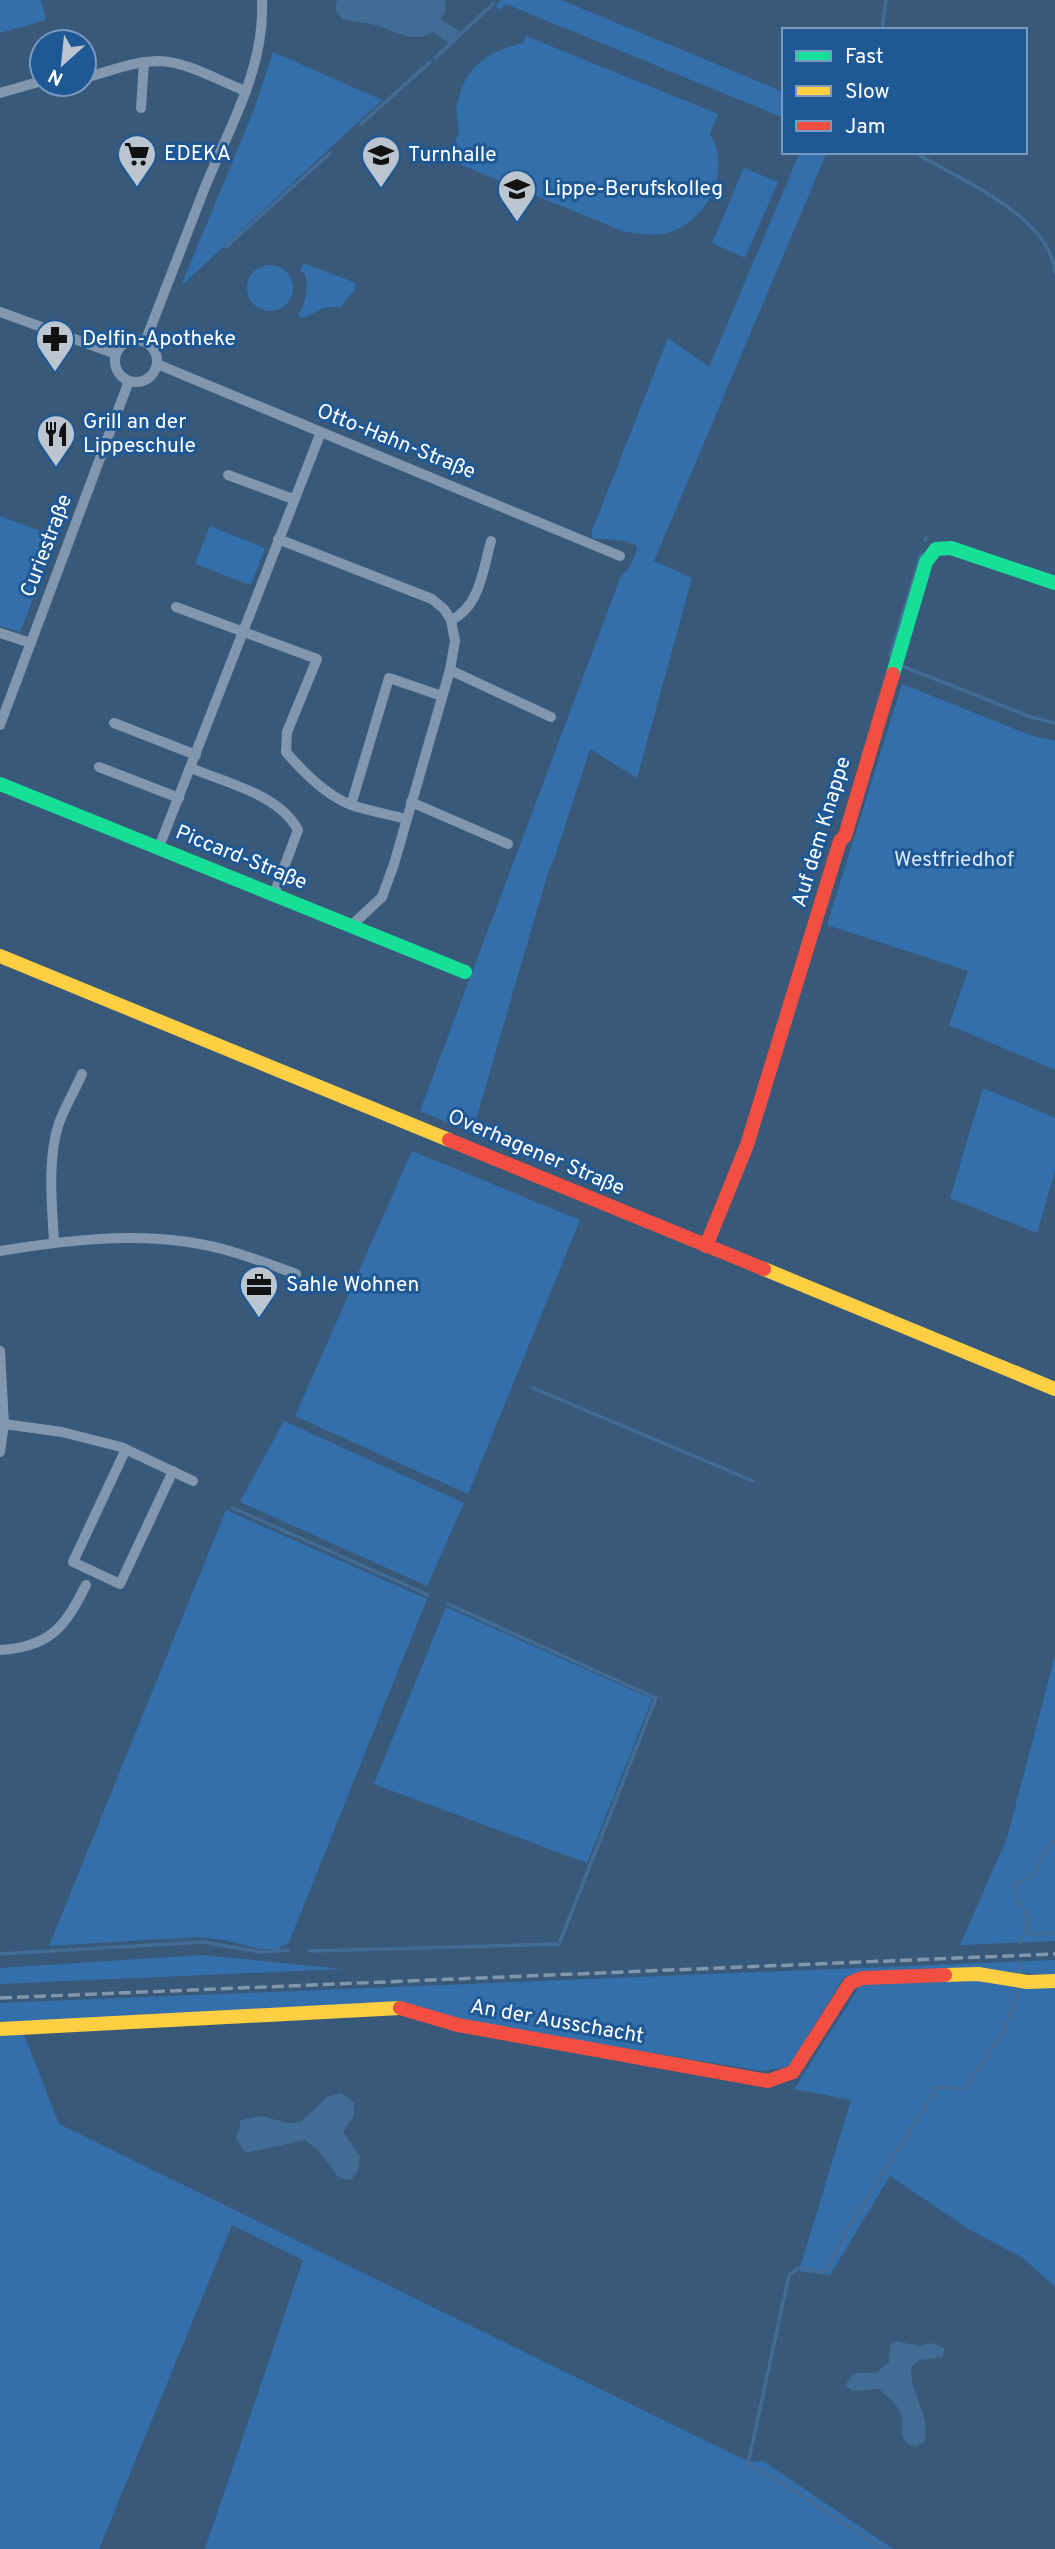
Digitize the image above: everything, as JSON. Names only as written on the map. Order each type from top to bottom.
[{"type":"street","points":[[145,342],[205,187],[246,92],[261,42],[262,0]]},
{"type":"street","points":[[98,74],[144,62],[161,61],[179,65],[246,92]]},
{"type":"street","points":[[141,108],[144,62]]},
{"type":"street","points":[[0,93],[28,85]]},
{"type":"street","points":[[0,312],[116,354]]},
{"type":"street","points":[[130,341],[145,342],[155,353],[155,370],[147,379],[135,382],[123,378],[116,367],[119,348],[130,341]]},
{"type":"street","name":"Otto-Hahn-Straße","points":[[157,364],[620,556]]},
{"type":"street","name":"Curiestraße","points":[[0,725],[129,381]]},
{"type":"street","points":[[159,847],[321,432]]},
{"type":"street","points":[[228,475],[293,499]]},
{"type":"street","points":[[278,539],[432,599],[444,609],[450,620],[454,641],[450,670],[394,864],[382,897],[352,925]]},
{"type":"street","points":[[450,620],[459,617],[474,601],[491,541]]},
{"type":"street","name":"Auf dem Knappe","points":[[706,1246],[747,1145],[779,1048],[926,562],[936,549],[951,548],[1055,583]]},
{"type":"street","points":[[176,607],[317,659],[287,732],[286,751],[301,769],[332,794],[351,804],[406,819]]},
{"type":"street","points":[[0,634],[30,643]]},
{"type":"street","points":[[450,670],[551,717]]},
{"type":"street","points":[[351,804],[389,678],[442,696]]},
{"type":"street","points":[[114,723],[196,755]]},
{"type":"street","points":[[99,767],[179,798]]},
{"type":"street","points":[[191,768],[269,802],[292,820],[298,831],[274,894]]},
{"type":"street","name":"Piccard-Straße","points":[[0,784],[465,972]]},
{"type":"street","points":[[411,803],[508,844]]},
{"type":"street","name":"Overhagener Straße","points":[[0,956],[1055,1390]]},
{"type":"street","points":[[54,1242],[52,1188],[55,1143],[59,1124],[82,1074]]},
{"type":"street","points":[[0,1251],[54,1242],[105,1239],[188,1242],[229,1251],[296,1274]]},
{"type":"street","points":[[0,1351],[4,1423],[0,1452]]},
{"type":"street","points":[[4,1423],[62,1432],[126,1449],[193,1481]]},
{"type":"street","points":[[126,1449],[73,1562],[83,1567],[120,1584],[173,1471]]},
{"type":"street","points":[[0,1650],[22,1649],[50,1637],[70,1617],[86,1585]]},
{"type":"street","name":"An der Ausschacht","points":[[0,2029],[10,2026],[396,2007],[458,2025],[768,2081],[793,2072],[850,1983],[862,1978],[978,1974],[1055,1981]]},
{"type":"green space","points":[[0,0],[41,0],[46,20],[0,33]]},
{"type":"green space","points":[[501,0],[561,0],[782,91],[782,117],[506,4],[499,10],[496,5]]},
{"type":"green space","points":[[526,36],[718,114],[710,134],[716,147],[718,175],[708,202],[699,213],[676,230],[663,234],[622,231],[447,159],[458,134],[457,109],[460,92],[471,71],[498,51],[523,43]]},
{"type":"green space","points":[[273,52],[382,100],[181,286],[253,112]]},
{"type":"green space","points":[[799,154],[826,154],[654,561],[692,578],[637,778],[590,749],[549,869],[472,1133],[420,1111],[621,576],[635,555],[637,546],[625,541],[592,538],[592,531],[668,338],[709,367]]},
{"type":"green space","points":[[744,168],[778,182],[745,258],[712,243]]},
{"type":"green space","points":[[303,263],[356,283],[355,290],[340,307],[325,307],[304,318],[298,316],[306,291],[305,274],[300,271]]},
{"type":"green space","points":[[270,265],[286,272],[293,288],[286,304],[270,311],[254,304],[247,288],[254,272]]},
{"type":"green space","points":[[0,516],[57,537],[20,632],[0,626]]},
{"type":"green space","points":[[210,526],[265,548],[251,585],[195,564]]},
{"type":"green space","name":"Westfriedhof","points":[[902,684],[1030,735],[1055,741],[1055,1070],[949,1025],[968,971],[827,925]]},
{"type":"green space","points":[[983,1088],[1055,1118],[1055,1171],[1037,1233],[950,1198]]},
{"type":"green space","points":[[412,1151],[580,1220],[468,1494],[295,1416]]},
{"type":"green space","points":[[284,1421],[464,1503],[427,1586],[240,1502]]},
{"type":"green space","points":[[226,1510],[427,1599],[289,1942],[278,1949],[260,1949],[224,1940],[197,1937],[49,1946]]},
{"type":"green space","points":[[446,1607],[652,1699],[587,1863],[374,1784]]},
{"type":"green space","points":[[1055,1656],[1055,1941],[960,1945],[1007,1838]]},
{"type":"green space","points":[[202,1955],[343,1969],[0,1984],[0,1968]]},
{"type":"green space","points":[[1055,1960],[1055,1975],[963,1970],[845,1976],[788,2067],[761,2071],[460,2021],[397,2002],[0,2023],[0,2003]]},
{"type":"green space","points":[[1009,1980],[1055,1988],[1055,2287],[1023,2258],[970,2230],[890,2176],[830,2275],[799,2271],[851,2100],[794,2089],[861,1984]]},
{"type":"green space","points":[[23,2032],[59,2124],[749,2462],[763,2461],[893,2549],[205,2549],[303,2260],[232,2225],[99,2549],[0,2549],[0,2036]]},
{"type":"shaded area","points":[[337,0],[445,0],[446,10],[441,19],[460,32],[449,43],[433,32],[425,36],[411,37],[375,25],[342,19],[335,9]]},
{"type":"shaded area","points":[[341,2093],[354,2102],[354,2116],[343,2132],[360,2156],[358,2171],[351,2180],[339,2178],[319,2151],[305,2140],[246,2153],[236,2139],[241,2120],[262,2116],[287,2123],[301,2122],[327,2097]]},
{"type":"shaded area","points":[[895,2341],[919,2346],[931,2343],[944,2348],[943,2357],[920,2360],[912,2366],[911,2376],[926,2432],[924,2442],[915,2447],[905,2441],[900,2411],[885,2394],[879,2389],[853,2391],[846,2386],[850,2377],[861,2373],[876,2373],[889,2362],[890,2345]]},
{"type":"waterway","points":[[882,28],[886,0]]},
{"type":"waterway","points":[[435,58],[494,3]]},
{"type":"waterway","points":[[360,125],[430,62]]},
{"type":"waterway","points":[[226,247],[330,153]]},
{"type":"waterway","points":[[919,154],[1003,203],[1022,219],[1039,235],[1050,253],[1055,273]]},
{"type":"waterway","points":[[890,655],[921,554]]},
{"type":"waterway","points":[[902,666],[1031,717],[1055,723]]},
{"type":"waterway","points":[[533,1388],[753,1481]]},
{"type":"waterway","points":[[233,1508],[428,1595]]},
{"type":"waterway","points":[[310,1951],[559,1944],[656,1698],[448,1604]]},
{"type":"waterway","points":[[1020,1943],[1028,1920],[1014,1893],[1017,1882],[1027,1879],[1036,1871],[1047,1846],[1055,1840]]},
{"type":"waterway","points":[[1024,1934],[1055,1933]]},
{"type":"waterway","points":[[0,1954],[203,1942],[261,1952],[288,1950]]},
{"type":"waterway","points":[[1019,1977],[1021,1965]]},
{"type":"waterway","points":[[883,2549],[748,2464],[789,2275],[799,2268],[824,2273],[846,2231],[937,2087],[964,2089],[990,2052],[1011,2013],[1018,1985]]},
{"type":"railway","points":[[0,1998],[1055,1954]]},
{"type":"traffic: fast","points":[[893,674],[926,562],[936,549],[951,548],[1055,583]]},
{"type":"traffic: fast","points":[[0,784],[465,972]]},
{"type":"traffic: slow","points":[[0,956],[449,1140]]},
{"type":"traffic: slow","points":[[764,1269],[1055,1389]]},
{"type":"traffic: slow","points":[[945,1975],[978,1974],[1027,1982],[1055,1981]]},
{"type":"traffic: slow","points":[[0,2029],[400,2008]]},
{"type":"traffic: jam","points":[[706,1246],[747,1145],[840,841],[845,836],[893,674]]},
{"type":"traffic: jam","points":[[449,1140],[764,1269]]},
{"type":"traffic: jam","points":[[400,2008],[458,2025],[768,2081],[793,2072],[850,1983],[862,1978],[945,1975]]},
{"type":"place","name":"EDEKA","points":[[137,188]]},
{"type":"place","name":"Turnhalle","points":[[381,189]]},
{"type":"place","name":"Lippe-Berufskolleg","points":[[517,223]]},
{"type":"place","name":"Delfin-Apotheke","points":[[55,373]]},
{"type":"place","name":"Grill an der Lippeschule","points":[[56,468]]},
{"type":"place","name":"Sahle Wohnen","points":[[259,1319]]}]
